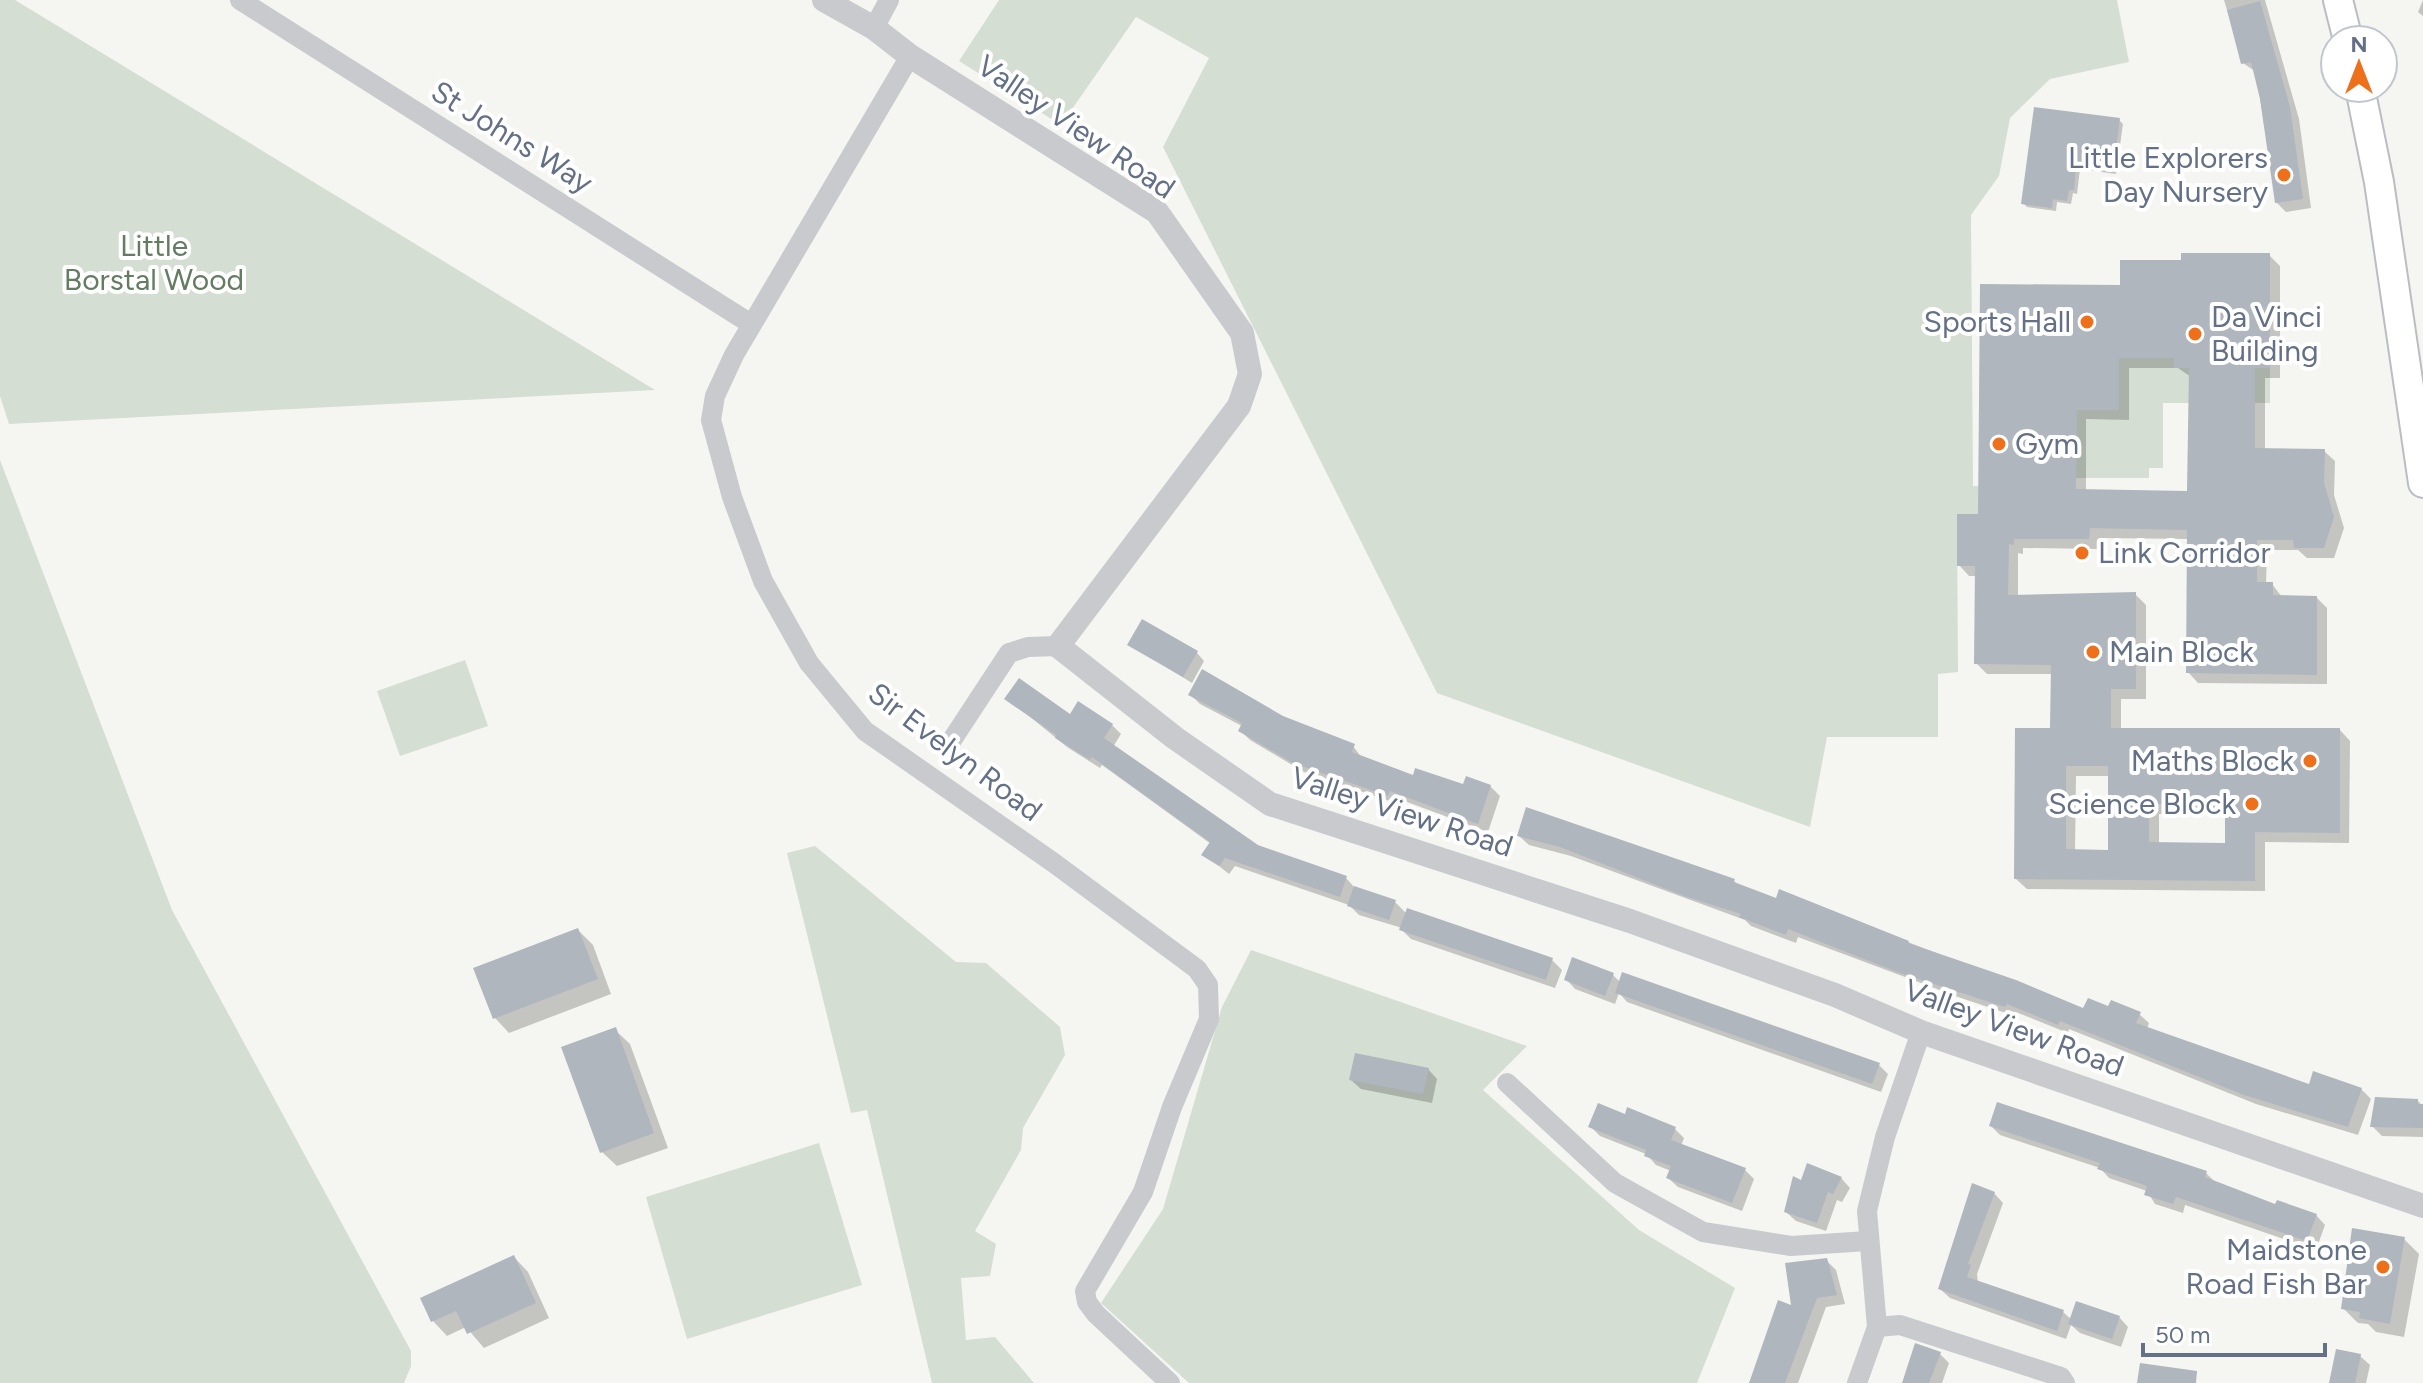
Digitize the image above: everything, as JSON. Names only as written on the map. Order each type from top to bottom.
[{"type":"main road","points":[[2338,0],[2344,24]]},
{"type":"main road","points":[[2363,104],[2379,182],[2423,483]]},
{"type":"street","name":"St Johns Way","points":[[240,0],[751,324]]},
{"type":"street","name":"Valley View Road","points":[[824,0],[874,28],[910,56],[1157,212],[1242,333],[1250,374],[1239,406],[1058,646],[1175,738],[1270,804],[1630,921],[1835,995],[1921,1032],[2423,1206]]},
{"type":"street","points":[[874,28],[889,0]]},
{"type":"street","name":"Sir Evelyn Road","points":[[910,56],[751,324],[720,383],[711,420],[746,539],[763,581],[797,646],[865,731],[1078,880],[1197,969],[1206,980],[1209,1019],[1172,1107],[1143,1192],[1085,1291],[1087,1302],[1096,1314],[1170,1383]]},
{"type":"street","points":[[946,749],[1009,653],[1028,647],[1058,646]]},
{"type":"street","points":[[1857,1383],[1877,1327],[1867,1211],[1885,1137],[1921,1032]]},
{"type":"street","points":[[1507,1083],[1615,1183],[1703,1232],[1791,1246],[1868,1241]]},
{"type":"street","points":[[1877,1327],[1900,1325],[2061,1377],[2065,1383]]},
{"type":"green space","name":"Little Borstal Wood","points":[[0,0],[15,0],[655,390],[9,424],[0,396]]},
{"type":"green space","points":[[999,0],[2117,0],[2129,62],[2050,79],[2010,118],[1999,176],[1971,215],[1973,486],[1980,486],[1980,514],[1957,514],[1958,672],[1938,674],[1938,737],[1827,737],[1810,827],[1437,693],[1163,147],[1209,58],[1136,17],[1061,125],[959,61]]},
{"type":"green space","points":[[2119,358],[2174,358],[2175,368],[2270,368],[2270,403],[2163,403],[2163,468],[2149,468],[2149,478],[2076,478],[2076,410],[2119,410]]},
{"type":"green space","points":[[0,460],[172,910],[411,1351],[411,1366],[404,1383],[0,1383]]},
{"type":"green space","points":[[465,660],[488,726],[400,756],[377,691]]},
{"type":"green space","points":[[815,846],[956,962],[986,963],[1060,1027],[1065,1055],[1023,1128],[1021,1150],[975,1231],[996,1244],[990,1276],[961,1278],[966,1340],[995,1337],[1034,1383],[932,1383],[867,1110],[851,1113],[787,853]]},
{"type":"green space","points":[[1251,950],[1527,1046],[1483,1090],[1639,1230],[1735,1288],[1697,1383],[1189,1383],[1101,1303],[1163,1209],[1222,1007]]},
{"type":"green space","points":[[819,1143],[862,1285],[687,1339],[646,1197]]},
{"type":"building","points":[[2260,1],[2290,107],[2303,199],[2275,203],[2260,99],[2251,62],[2241,64],[2227,10]]},
{"type":"building","points":[[2034,107],[2120,118],[2113,171],[2076,166],[2074,190],[2069,190],[2067,201],[2053,199],[2052,208],[2021,204]]},
{"type":"building","points":[[2181,253],[2270,253],[2270,368],[2255,368],[2255,448],[2325,449],[2324,483],[2334,517],[2324,548],[2294,548],[2293,540],[2257,540],[2257,582],[2273,582],[2273,595],[2317,596],[2317,675],[2186,673],[2187,530],[2090,528],[2089,539],[2014,539],[2014,545],[2009,544],[2008,595],[2136,592],[2136,689],[2111,689],[2111,728],[2340,728],[2340,833],[2255,832],[2255,881],[2014,879],[2015,728],[2050,728],[2051,665],[1974,664],[1975,566],[1957,566],[1957,514],[1978,514],[1980,284],[2120,285],[2120,260],[2181,260]],"holes":[[[2119,358],[2174,358],[2174,368],[2189,368],[2187,491],[2076,489],[2077,410],[2119,410]],[[2066,766],[2108,766],[2108,850],[2066,849]],[[2149,804],[2225,804],[2225,843],[2149,842]]]},
{"type":"building","points":[[1142,619],[1198,651],[1183,677],[1127,645]]},
{"type":"building","points":[[1202,669],[1283,716],[1355,744],[1352,752],[1413,775],[1415,768],[1463,784],[1466,776],[1491,785],[1478,824],[1390,791],[1388,796],[1293,763],[1238,731],[1242,723],[1188,695]]},
{"type":"building","points":[[1019,678],[1070,714],[1078,701],[1113,724],[1104,738],[1258,845],[1347,876],[1340,897],[1225,858],[1219,866],[1201,855],[1210,842],[1092,757],[1090,760],[1055,738],[1056,735],[1004,699]]},
{"type":"building","points":[[1526,807],[1735,879],[1734,882],[1776,898],[1779,889],[1908,943],[2016,980],[2083,1008],[2088,998],[2108,1006],[2111,1000],[2141,1012],[2136,1023],[2309,1084],[2313,1071],[2362,1088],[2348,1127],[2244,1095],[2060,1021],[2058,1025],[2007,1004],[2005,1007],[1897,972],[1788,929],[1786,935],[1739,917],[1741,914],[1684,896],[1560,847],[1517,836]]},
{"type":"building","points":[[1354,886],[1396,900],[1389,920],[1347,906]]},
{"type":"building","points":[[1407,908],[1553,958],[1546,980],[1399,930]]},
{"type":"building","points":[[578,928],[598,979],[493,1019],[473,968]]},
{"type":"building","points":[[1572,957],[1614,973],[1605,996],[1564,980]]},
{"type":"building","points":[[1622,972],[1880,1063],[1872,1084],[1615,993]]},
{"type":"building","points":[[616,1027],[654,1133],[600,1153],[561,1047]]},
{"type":"building","points":[[1355,1053],[1429,1068],[1423,1094],[1349,1080]]},
{"type":"building","points":[[2375,1097],[2418,1099],[2418,1104],[2423,1104],[2423,1128],[2370,1127]]},
{"type":"building","points":[[1997,1102],[2207,1171],[2205,1177],[2275,1204],[2277,1200],[2317,1214],[2307,1241],[2176,1197],[2173,1204],[2144,1195],[2147,1186],[2097,1169],[2100,1163],[1989,1126]]},
{"type":"building","points":[[1598,1103],[1625,1114],[1627,1107],[1676,1127],[1671,1140],[1746,1168],[1732,1203],[1666,1178],[1671,1166],[1644,1156],[1646,1150],[1588,1127]]},
{"type":"building","points":[[1807,1163],[1842,1177],[1833,1194],[1828,1192],[1817,1223],[1784,1212],[1793,1176],[1801,1180]]},
{"type":"building","points":[[1972,1183],[1995,1192],[1968,1264],[1971,1265],[1967,1277],[2064,1310],[2057,1331],[1938,1289]]},
{"type":"building","points":[[2352,1228],[2405,1237],[2390,1324],[2359,1318],[2360,1312],[2341,1309]]},
{"type":"building","points":[[514,1255],[536,1303],[467,1334],[456,1311],[431,1322],[420,1298]]},
{"type":"building","points":[[1827,1258],[1837,1295],[1817,1298],[1785,1383],[1749,1383],[1778,1300],[1791,1305],[1785,1263]]},
{"type":"building","points":[[2076,1301],[2120,1316],[2112,1339],[2068,1324]]},
{"type":"building","points":[[1915,1343],[1941,1352],[1929,1383],[1902,1383]]},
{"type":"building","points":[[2336,1349],[2361,1354],[2355,1383],[2329,1383]]},
{"type":"building","points":[[2140,1363],[2197,1371],[2196,1383],[2137,1383]]},
{"type":"place","name":"Little Explorers Day Nursery","points":[[2284,175]]},
{"type":"place","name":"Sports Hall","points":[[2087,322]]},
{"type":"place","name":"Da Vinci Building","points":[[2195,334]]},
{"type":"place","name":"Gym","points":[[1999,444]]},
{"type":"place","name":"Link Corridor","points":[[2082,553]]},
{"type":"place","name":"Main Block","points":[[2093,652]]},
{"type":"place","name":"Maths Block","points":[[2310,761]]},
{"type":"place","name":"Science Block","points":[[2252,804]]},
{"type":"place","name":"Maidstone Road Fish Bar","points":[[2383,1267]]}]
